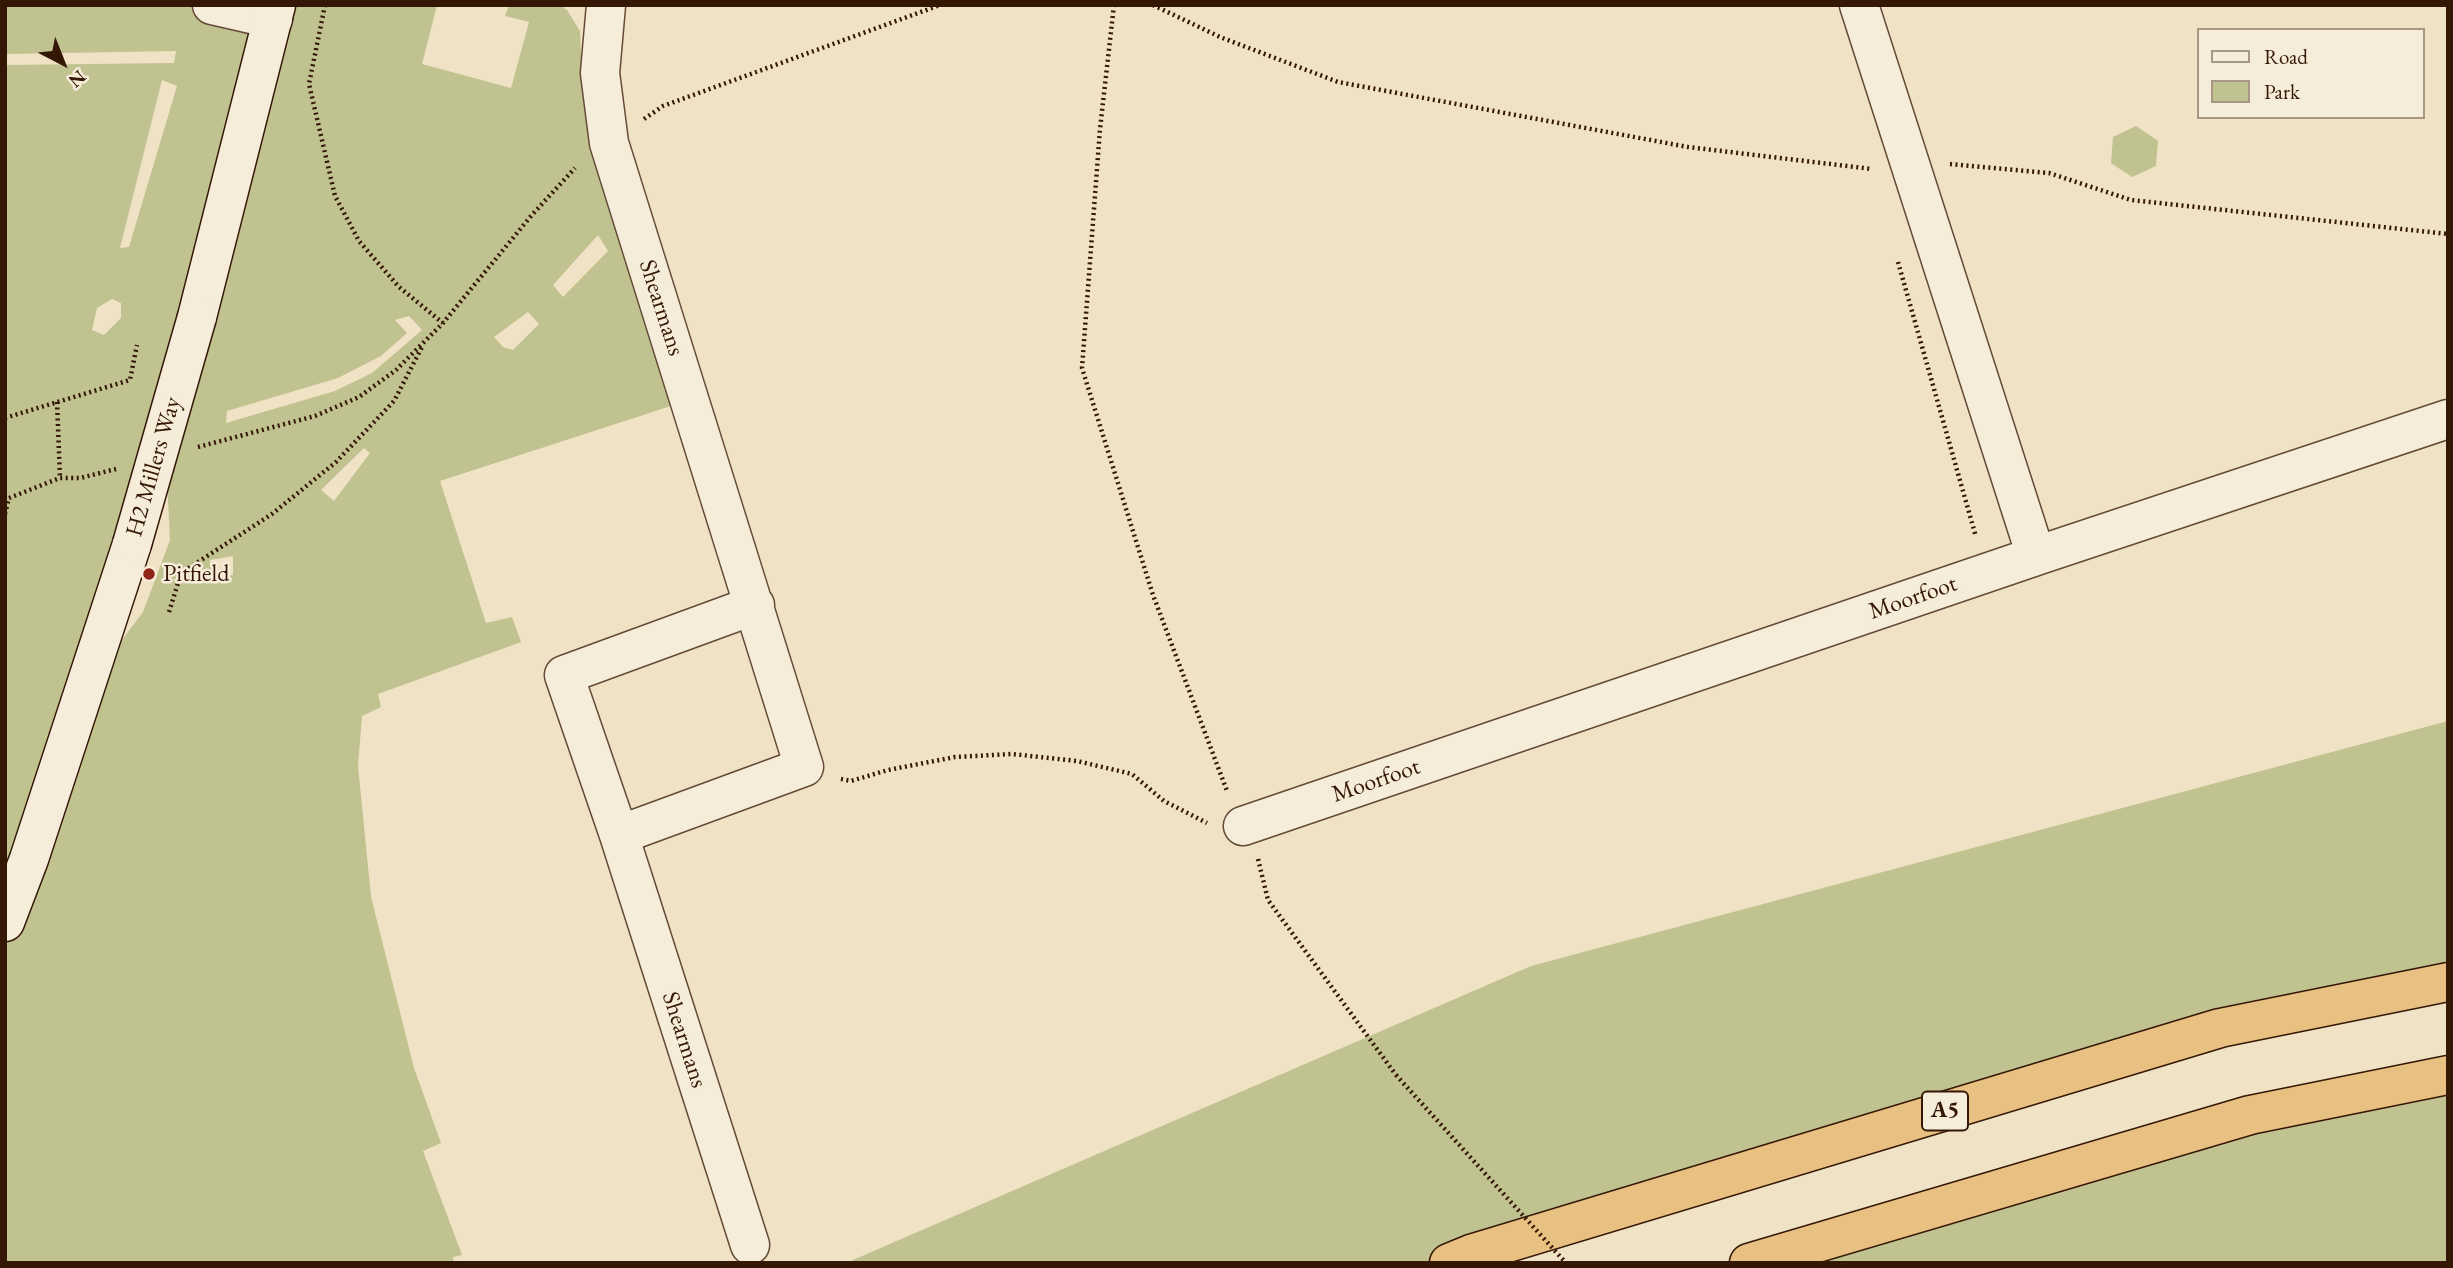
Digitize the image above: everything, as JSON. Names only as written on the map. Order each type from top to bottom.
[{"type":"highway","name":"A5","points":[[1449,1263],[1484,1250],[2220,1028],[2448,982]]},
{"type":"highway","points":[[1749,1263],[2250,1115],[2448,1075]]},
{"type":"street","points":[[212,5],[274,12]]},
{"type":"street","name":"Shearmans","points":[[606,5],[600,73],[608,143],[804,767],[619,835]]},
{"type":"street","points":[[1859,5],[2036,555]]},
{"type":"street","name":"H2 Millers Way","points":[[5,922],[29,859],[132,544],[197,317],[274,12]]},
{"type":"street","name":"Moorfoot","points":[[1230,828],[2036,555],[2448,419]]},
{"type":"street","name":"Shearmans","points":[[750,1245],[619,835],[564,675],[755,605]]},
{"type":"path","points":[[325,5],[309,84],[335,196],[359,241],[399,287],[443,323]]},
{"type":"path","points":[[193,448],[314,416],[359,397],[396,370],[443,323],[531,216],[593,149],[608,143],[663,106],[940,5]]},
{"type":"path","points":[[1114,5],[1100,129],[1082,368],[1153,595],[1234,810],[1230,828]]},
{"type":"path","points":[[1153,5],[1220,37],[1338,82],[1688,147],[1871,169],[1910,164],[1960,163],[2049,173],[2131,200],[2448,234]]},
{"type":"path","points":[[1867,156],[1875,182]]},
{"type":"path","points":[[1894,250],[1978,546]]},
{"type":"path","points":[[169,612],[181,573],[272,514],[336,462],[394,401],[425,341]]},
{"type":"path","points":[[5,418],[130,380],[137,345]]},
{"type":"path","points":[[57,402],[60,478]]},
{"type":"path","points":[[5,514],[7,495],[60,478],[80,478],[128,465]]},
{"type":"path","points":[[838,777],[851,781],[888,770],[955,757],[1012,754],[1077,761],[1132,774],[1164,800],[1230,828],[1256,852],[1268,900],[1396,1074],[1566,1263]]},
{"type":"green space","points":[[5,5],[437,5],[422,64],[511,88],[529,22],[505,16],[509,5],[561,6],[567,10],[580,31],[582,77],[677,404],[440,481],[486,623],[512,617],[521,642],[378,694],[381,707],[362,716],[358,766],[371,897],[414,1068],[441,1143],[423,1151],[462,1255],[453,1257],[454,1263],[5,1263],[5,65],[174,63],[176,51],[5,54]],"holes":[[[162,80],[177,86],[129,247],[120,248]],[[598,235],[608,251],[563,297],[553,285]],[[112,299],[121,303],[121,318],[104,335],[92,330],[97,308]],[[528,312],[539,324],[513,350],[503,347],[494,337]],[[409,316],[422,330],[372,373],[335,391],[226,423],[227,411],[338,378],[381,356],[407,333],[395,320]],[[364,448],[370,453],[334,501],[321,490]],[[166,457],[170,540],[143,612],[85,689]],[[233,556],[233,575],[212,579],[210,560]]]},
{"type":"green space","points":[[2136,126],[2158,141],[2156,166],[2132,177],[2111,163],[2113,137]]},
{"type":"green space","points":[[2448,721],[2448,982],[1449,1263],[846,1263],[1531,966]]},
{"type":"green space","points":[[2448,1075],[2448,1263],[1775,1263]]},
{"type":"place","name":"Pitfield","points":[[149,574]]}]
